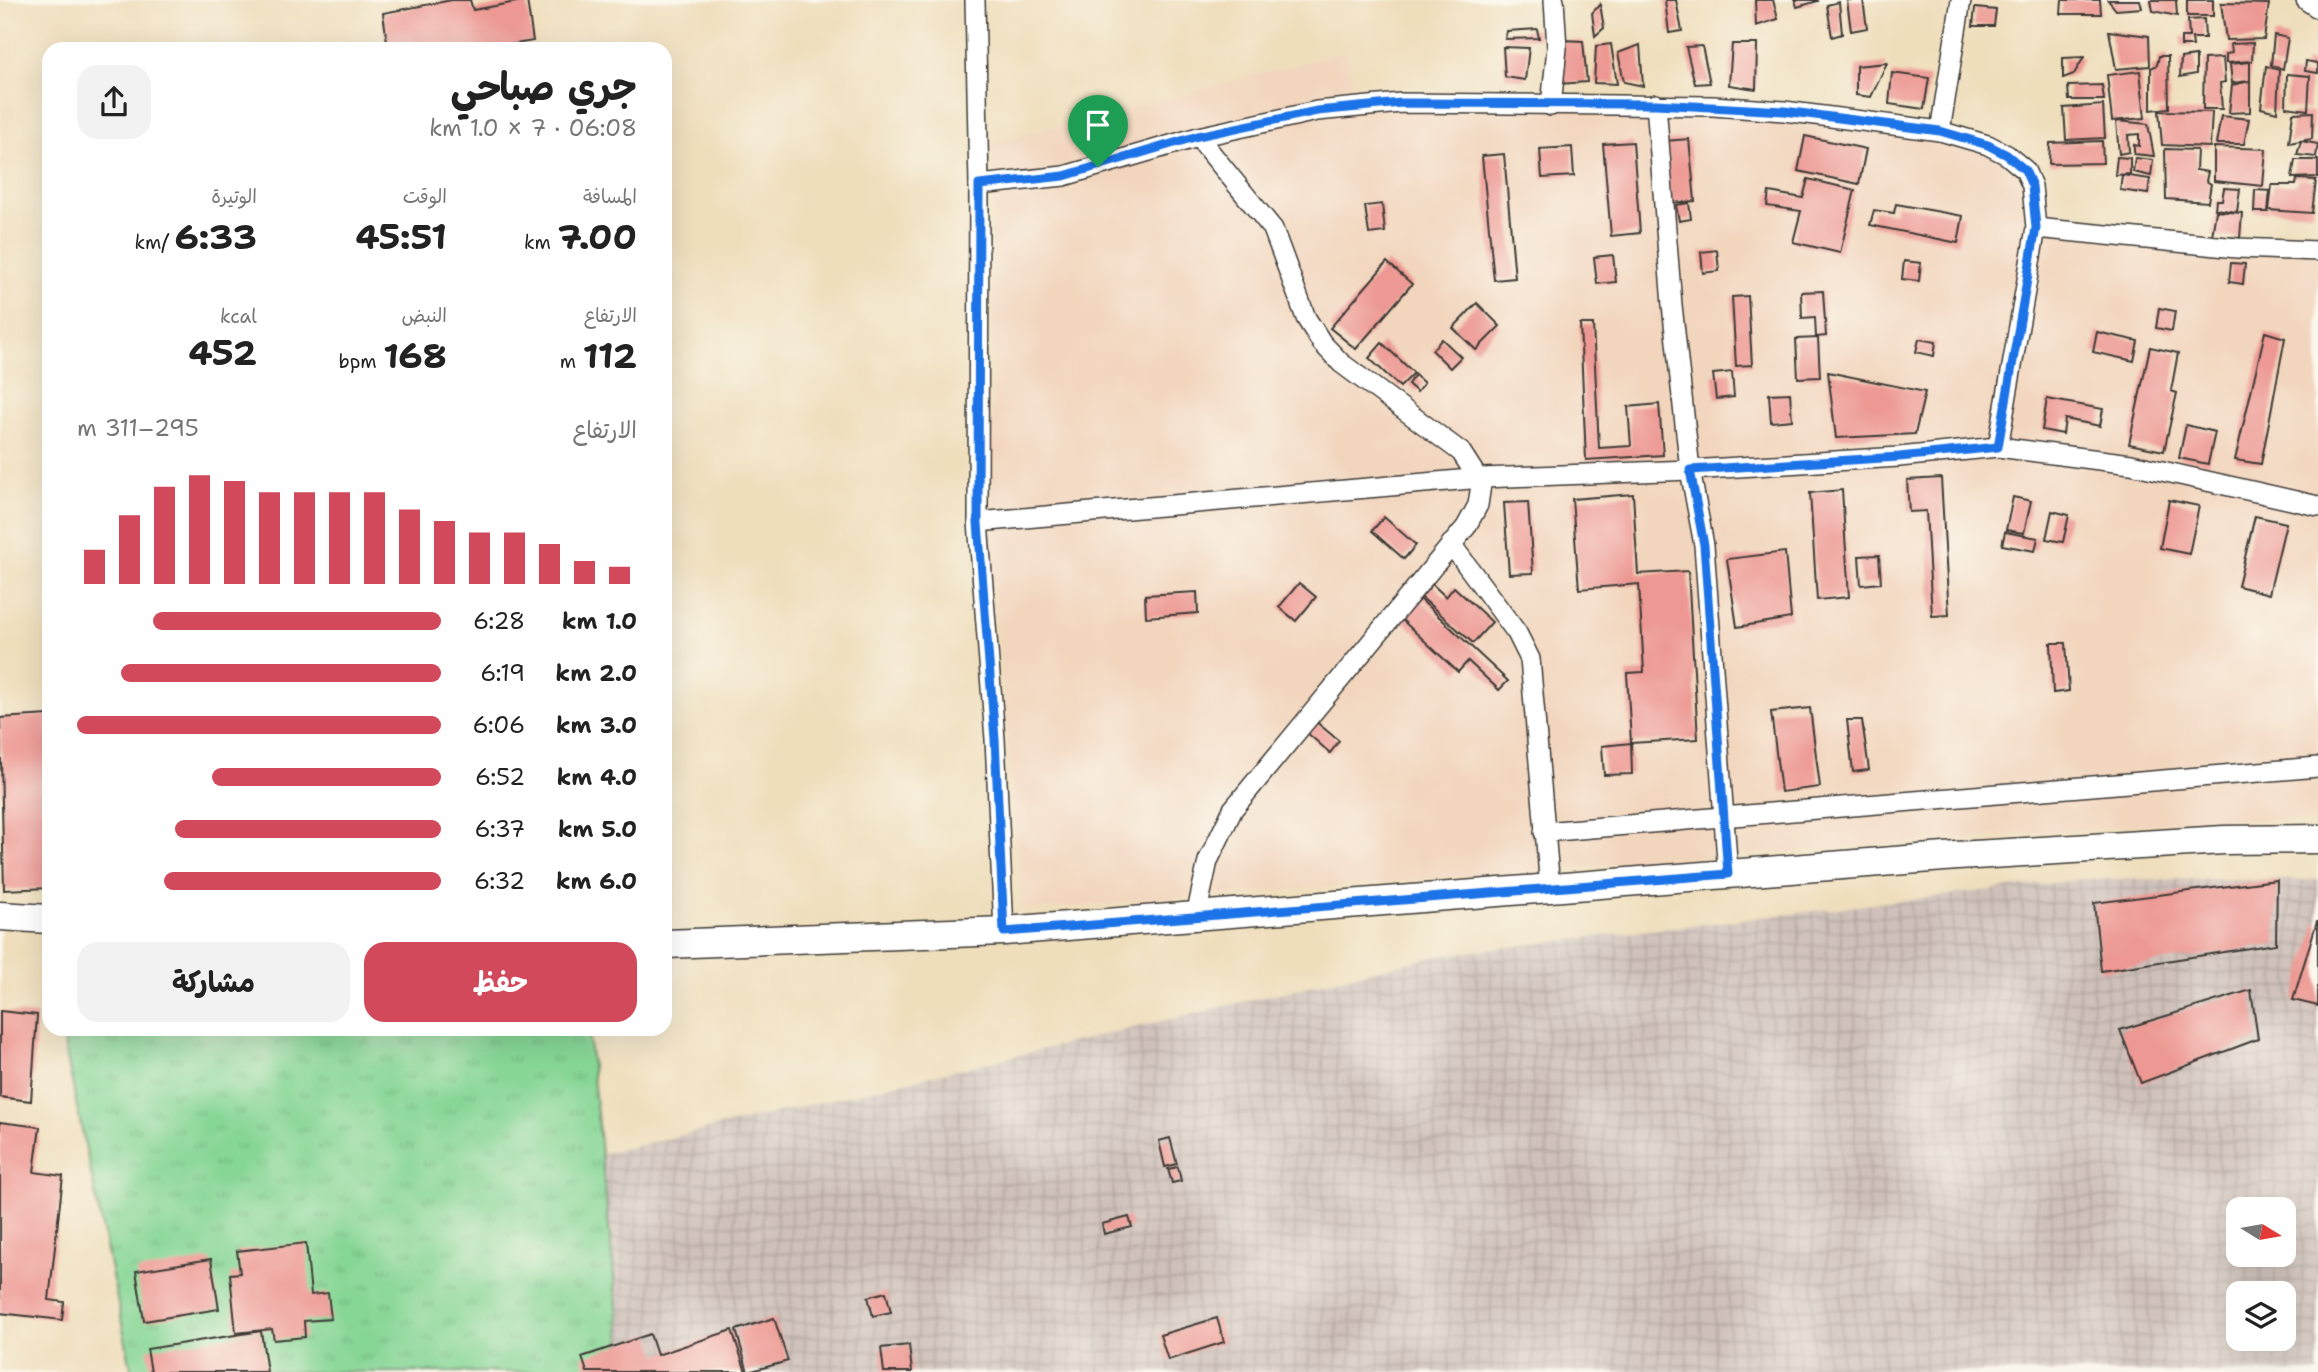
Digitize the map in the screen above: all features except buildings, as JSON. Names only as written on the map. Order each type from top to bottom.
[{"type":"street","points":[[975,0],[979,185],[978,523],[995,739],[1004,932]]},
{"type":"street","points":[[1552,106],[1557,48],[1554,0]]},
{"type":"street","points":[[1940,131],[1961,0]]},
{"type":"street","points":[[2306,0],[2318,8]]},
{"type":"street","points":[[979,185],[1064,176],[1198,136],[1317,111],[1401,103],[1552,106],[1656,104],[1784,111],[1940,131],[1988,145],[2007,155],[2025,170],[2034,194],[2036,228],[1998,447]]},
{"type":"street","points":[[1656,104],[1672,305],[1690,470],[1704,545],[1728,874]]},
{"type":"street","points":[[1198,136],[1273,229],[1306,318],[1322,343],[1340,363],[1461,452],[1477,477],[1482,478]]},
{"type":"street","points":[[2036,228],[2237,248],[2318,251]]},
{"type":"street","points":[[978,523],[1482,478],[1690,470],[1899,457],[1998,447],[2131,464],[2318,506]]},
{"type":"street","points":[[1196,916],[1208,861],[1233,809],[1473,516],[1482,478]]},
{"type":"street","points":[[1451,544],[1517,633],[1530,659],[1550,888]]},
{"type":"street","points":[[1544,832],[2318,767]]},
{"type":"street","points":[[672,944],[1004,932],[2076,848],[2224,840],[2318,839]]},
{"type":"street","points":[[0,916],[42,919]]},
{"type":"shaded area","points":[[1346,52],[1356,98],[1477,91],[1659,106],[1980,146],[2042,186],[2062,230],[2318,248],[2318,822],[2233,818],[1023,910],[992,568],[993,143]]},
{"type":"shaded area","points":[[2085,879],[2318,880],[2318,1372],[619,1372],[589,1157],[1440,955]]},
{"type":"green space","points":[[62,1036],[589,1036],[624,1372],[132,1372]]},
{"type":"route","points":[[1401,103],[1552,106],[1656,104],[1784,111],[1940,131],[1988,145],[2007,155],[2025,170],[2032,186],[2036,228],[1998,447],[1899,457],[1690,470],[1704,545],[1728,874],[1004,932],[995,739],[978,523],[979,185],[1064,176],[1098,167],[1198,136],[1317,111],[1401,103]]}]
